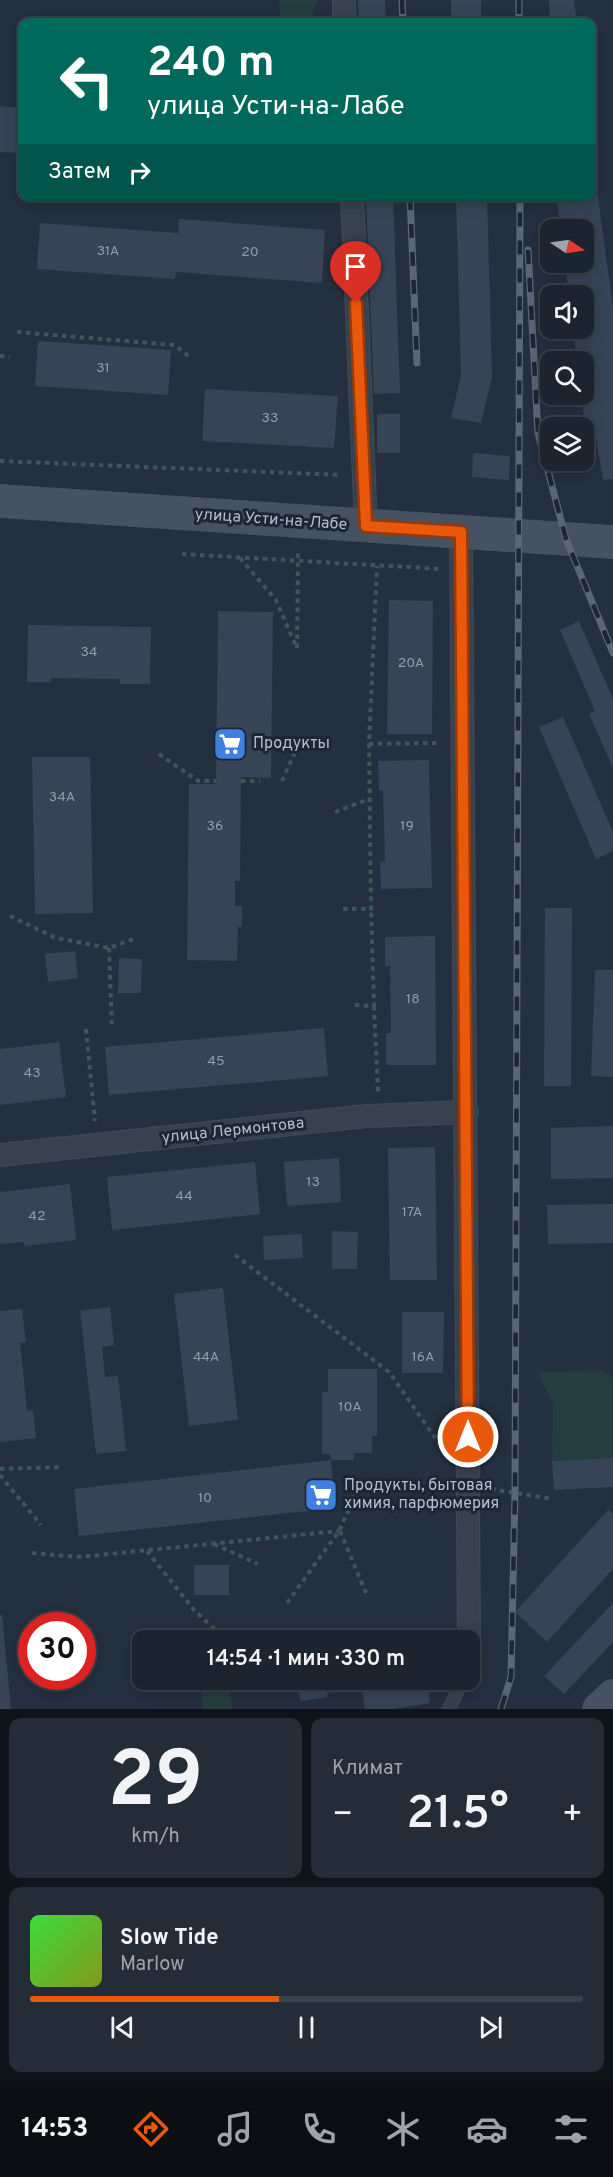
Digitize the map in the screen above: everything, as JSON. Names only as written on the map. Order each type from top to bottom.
[{"type":"street","points":[[344,0],[344,18]]},
{"type":"street","points":[[352,201],[366,526]]},
{"type":"street","name":"улица Усти-на-Лабе","points":[[0,501],[613,542]]},
{"type":"street","points":[[461,532],[467,1112],[469,1630]]},
{"type":"street","name":"улица Лермонтова","points":[[0,1155],[84,1144],[98,1146],[379,1115],[467,1112]]},
{"type":"street","points":[[599,1709],[613,1696]]},
{"type":"lane","points":[[449,1709],[458,1690]]},
{"type":"path","points":[[17,332],[174,345],[190,357]]},
{"type":"path","points":[[0,356],[10,357]]},
{"type":"path","points":[[0,461],[364,476]]},
{"type":"path","points":[[239,557],[276,600],[297,648],[299,522]]},
{"type":"path","points":[[182,554],[462,570]]},
{"type":"path","points":[[377,566],[369,744],[369,799],[379,1115]]},
{"type":"path","points":[[369,744],[464,742]]},
{"type":"path","points":[[282,782],[299,743]]},
{"type":"path","points":[[159,754],[198,781],[216,781]]},
{"type":"path","points":[[242,781],[260,781]]},
{"type":"path","points":[[335,812],[369,799]]},
{"type":"path","points":[[343,909],[371,909]]},
{"type":"path","points":[[10,916],[56,938],[109,948],[136,938]]},
{"type":"path","points":[[109,948],[112,1027]]},
{"type":"path","points":[[355,1005],[374,1006]]},
{"type":"path","points":[[86,1029],[98,1146]]},
{"type":"path","points":[[235,1255],[389,1372],[468,1485],[553,1499]]},
{"type":"path","points":[[0,1469],[59,1467]]},
{"type":"path","points":[[0,1475],[41,1525]]},
{"type":"path","points":[[287,1603],[339,1531],[356,1494]]},
{"type":"path","points":[[32,1554],[79,1557],[339,1531]]},
{"type":"path","points":[[339,1531],[366,1593]]},
{"type":"path","points":[[214,1544],[258,1564]]},
{"type":"path","points":[[146,1551],[194,1610],[215,1630]]},
{"type":"green space","points":[[279,0],[317,0],[310,18],[281,18]]},
{"type":"green space","points":[[602,1371],[613,1377],[613,1458],[552,1461],[553,1404],[538,1372]]},
{"type":"green space","points":[[201,1690],[230,1690],[232,1709],[203,1709]]},
{"type":"building","points":[[358,0],[385,0],[386,18],[359,18]]},
{"type":"building","points":[[451,0],[481,0],[481,18],[451,18]]},
{"type":"building","points":[[549,0],[574,0],[576,18],[550,18]]},
{"type":"building","points":[[0,106],[18,108],[18,153],[0,152]]},
{"type":"building","points":[[596,183],[613,307],[613,479],[603,480],[594,417],[584,417],[583,405],[594,405],[594,351],[576,351],[574,339],[594,339],[594,285],[568,285],[566,273],[594,273],[594,219],[559,219],[557,201],[596,201]]},
{"type":"building","points":[[366,201],[393,201],[400,393],[374,394]]},
{"type":"building","points":[[456,201],[487,201],[492,377],[481,423],[451,418],[461,375]]},
{"type":"building","points":[[179,219],[325,230],[322,283],[176,272],[175,279],[37,269],[40,223],[178,233]]},
{"type":"building","points":[[38,341],[171,350],[168,395],[35,386]]},
{"type":"building","points":[[205,389],[338,396],[334,448],[202,441]]},
{"type":"building","points":[[377,414],[400,414],[400,453],[377,453]]},
{"type":"building","points":[[473,453],[510,456],[509,480],[472,477]]},
{"type":"building","points":[[389,600],[433,601],[432,734],[387,734]]},
{"type":"building","points":[[218,611],[273,612],[271,778],[241,777],[240,881],[235,881],[235,906],[242,906],[242,927],[238,927],[237,961],[187,960],[189,784],[216,784]]},
{"type":"building","points":[[579,621],[613,699],[613,768],[589,714],[595,711],[560,630]]},
{"type":"building","points":[[28,625],[151,627],[150,684],[120,684],[120,679],[51,678],[51,682],[27,682]]},
{"type":"building","points":[[563,717],[613,832],[613,851],[596,859],[539,727]]},
{"type":"building","points":[[32,757],[90,757],[93,913],[35,914]]},
{"type":"building","points":[[429,760],[432,888],[381,889],[380,862],[385,862],[383,790],[379,790],[378,761]]},
{"type":"building","points":[[545,908],[572,908],[571,1086],[544,1086]]},
{"type":"building","points":[[435,936],[436,1065],[386,1065],[386,1033],[391,1033],[390,966],[385,966],[385,937]]},
{"type":"building","points":[[75,951],[78,978],[48,982],[45,954]]},
{"type":"building","points":[[119,958],[142,959],[141,993],[118,993]]},
{"type":"building","points":[[595,970],[613,970],[613,1077],[591,1076]]},
{"type":"building","points":[[324,1028],[328,1076],[109,1095],[105,1047]]},
{"type":"building","points":[[59,1042],[66,1097],[0,1105],[0,1049]]},
{"type":"building","points":[[613,1126],[613,1178],[551,1179],[551,1128]]},
{"type":"building","points":[[435,1147],[437,1280],[390,1280],[388,1148]]},
{"type":"building","points":[[339,1158],[341,1202],[287,1206],[284,1162]]},
{"type":"building","points":[[255,1162],[260,1214],[112,1230],[107,1177]]},
{"type":"building","points":[[70,1184],[76,1240],[24,1246],[24,1242],[0,1244],[0,1192]]},
{"type":"building","points":[[613,1204],[613,1243],[548,1244],[547,1205]]},
{"type":"building","points":[[332,1231],[358,1232],[357,1269],[332,1269]]},
{"type":"building","points":[[302,1234],[303,1258],[264,1260],[263,1236]]},
{"type":"building","points":[[223,1288],[238,1420],[189,1426],[174,1294]]},
{"type":"building","points":[[110,1307],[114,1345],[102,1347],[105,1377],[118,1376],[126,1451],[96,1454],[80,1311]]},
{"type":"building","points":[[22,1309],[26,1342],[20,1343],[27,1411],[33,1410],[36,1438],[0,1442],[0,1311]]},
{"type":"building","points":[[402,1312],[444,1312],[443,1373],[402,1373]]},
{"type":"building","points":[[328,1369],[377,1369],[377,1436],[372,1436],[372,1453],[354,1453],[354,1460],[331,1460],[330,1454],[322,1454],[322,1392],[328,1392]]},
{"type":"building","points":[[613,1458],[613,1487],[554,1490],[552,1461]]},
{"type":"building","points":[[331,1460],[335,1508],[79,1536],[74,1489]]},
{"type":"building","points":[[608,1510],[613,1514],[613,1569],[547,1642],[515,1612]]},
{"type":"building","points":[[194,1565],[229,1565],[229,1595],[194,1595]]},
{"type":"building","points":[[613,1603],[613,1642],[564,1694],[544,1676]]},
{"type":"building","points":[[0,1615],[2,1615],[11,1709],[0,1709]]},
{"type":"building","points":[[299,1690],[353,1690],[327,1693],[328,1697],[300,1701]]},
{"type":"building","points":[[362,1690],[428,1690],[430,1703],[393,1709],[365,1709]]},
{"type":"railway","points":[[402,0],[403,18]]},
{"type":"railway","points":[[519,0],[519,18]]},
{"type":"railway","points":[[410,201],[417,363]]},
{"type":"railway","points":[[501,1709],[511,1677],[515,1493],[520,201]]},
{"type":"railway","points":[[528,250],[538,433],[566,539],[613,653]]},
{"type":"place","name":"Продукты","points":[[230,744]]},
{"type":"place","name":"Продукты, бытовая химия, парфюмерия","points":[[321,1495]]},
{"type":"route","points":[[356,303],[366,526],[461,532],[467,1044],[468,1437]]}]
